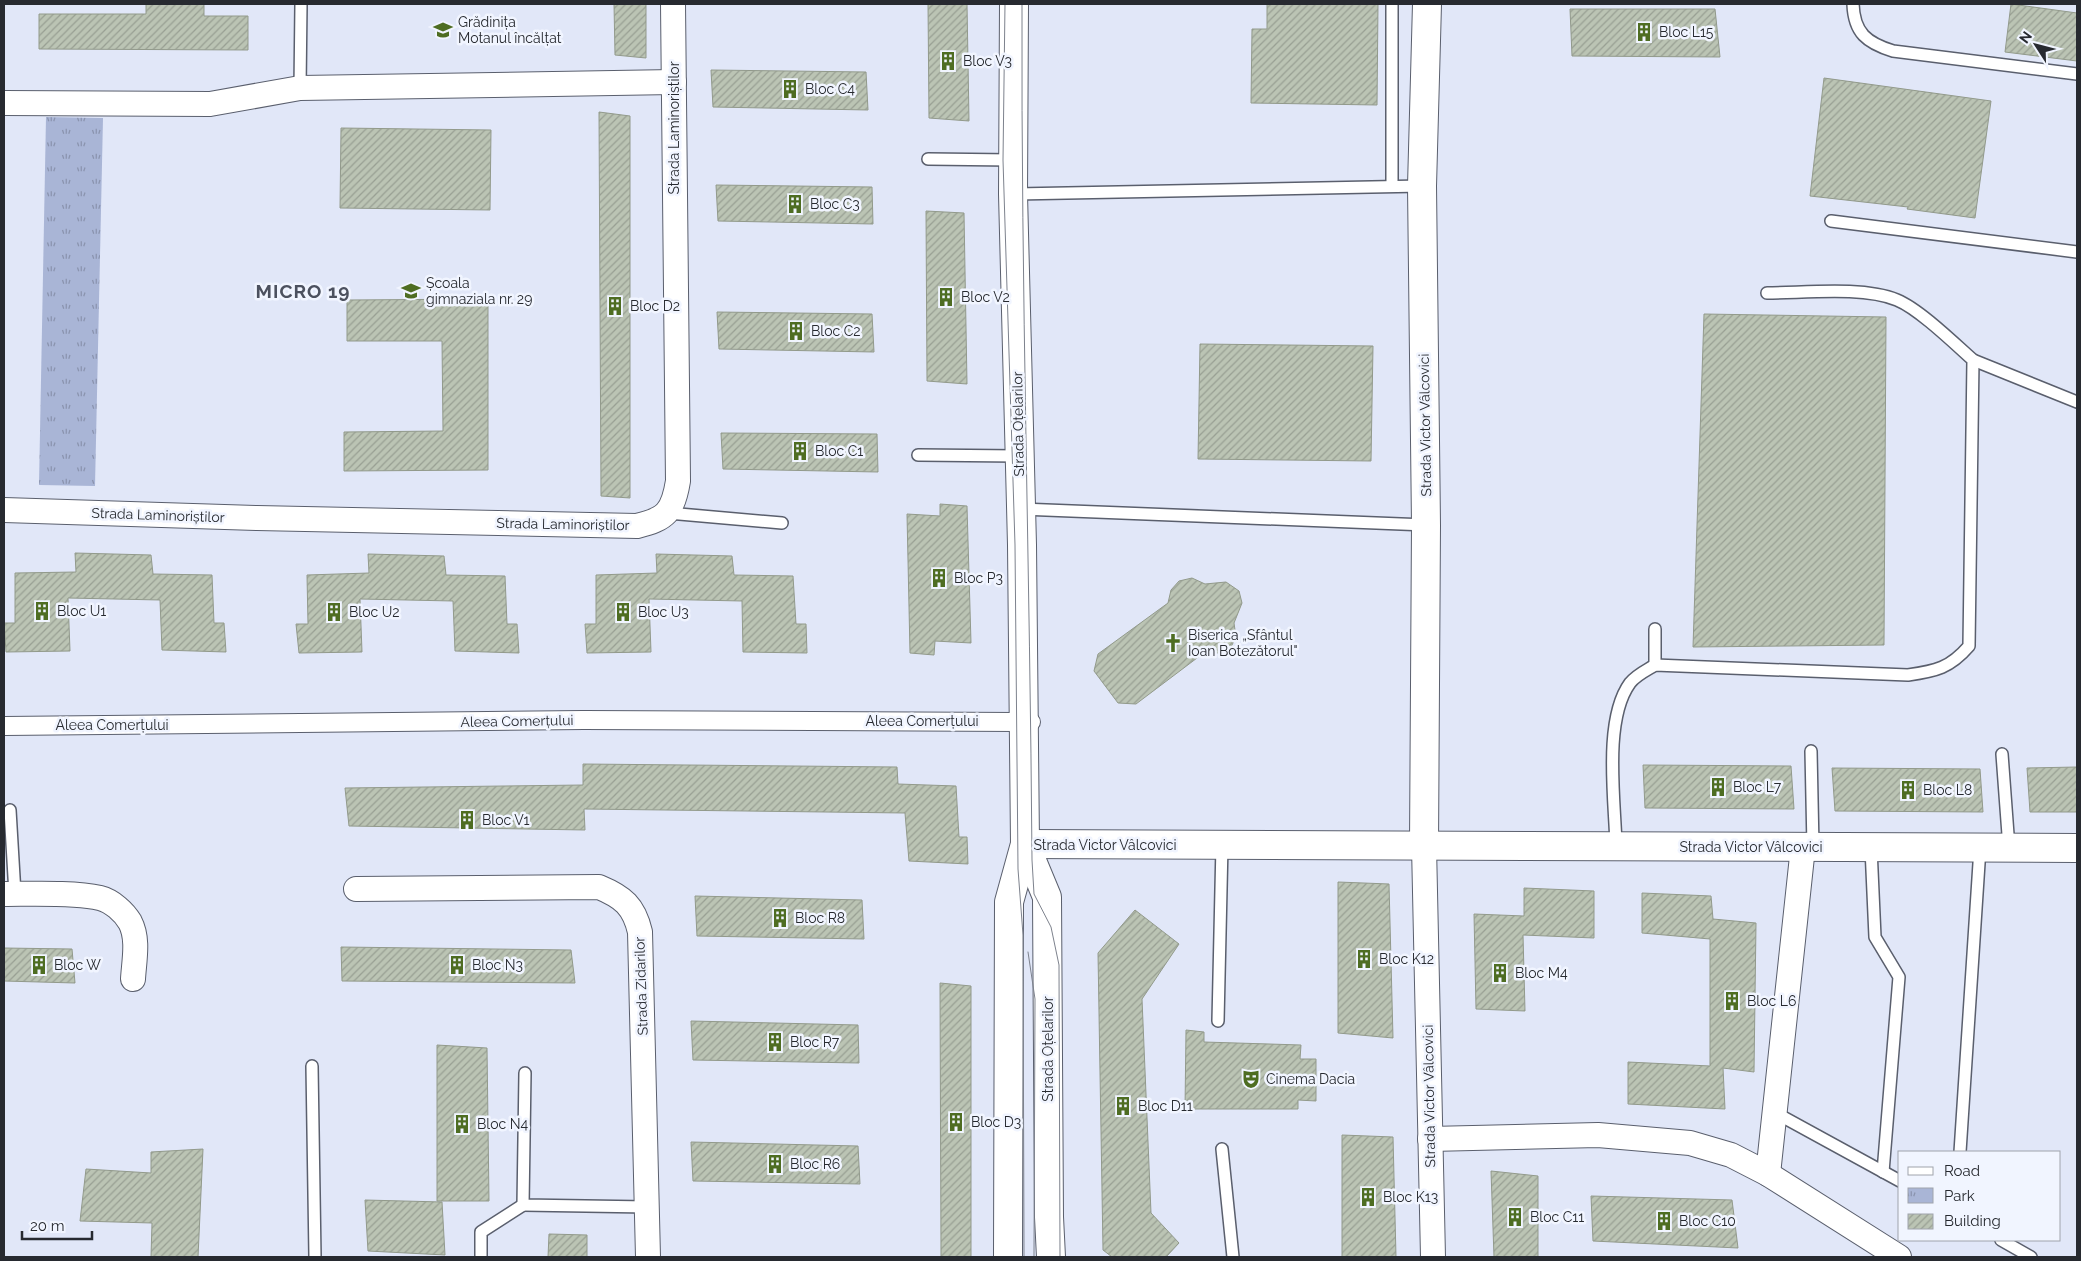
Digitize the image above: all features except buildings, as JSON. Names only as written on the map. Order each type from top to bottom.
[{"type":"street","name":"Strada Laminoriștilor","points":[[4,510],[636,526],[653,522],[668,513],[675,500],[678,482],[674,4]]},
{"type":"street","name":"Strada Oțelarilor","points":[[1008,1257],[1009,902],[1025,844],[1028,721],[1019,509],[1012,160],[1014,4]]},
{"type":"street","name":"Strada Victor Vâlcovici","points":[[1427,4],[1422,186],[1426,525],[1424,846],[1432,1257]]},
{"type":"street","points":[[4,104],[210,104],[300,88],[674,82]]},
{"type":"street","name":"Aleea Comerțului","points":[[4,726],[584,720],[1028,721]]},
{"type":"street","name":"Strada Oțelarilor","points":[[1025,844],[1047,897],[1049,1217],[1051,1257]]},
{"type":"street","name":"Strada Victor Vâlcovici","points":[[1025,844],[2077,848]]},
{"type":"street","points":[[1768,1174],[1774,1112],[1808,847]]},
{"type":"street","name":"Strada Zidarilor","points":[[356,889],[600,887],[618,895],[629,905],[637,919],[640,932],[648,1257]]},
{"type":"street","points":[[9,894],[102,899],[119,908],[130,923],[136,944],[134,979]]},
{"type":"street","points":[[1430,1139],[1598,1135],[1690,1143],[1731,1155],[1768,1174],[1899,1257]]},
{"type":"lane","points":[[300,88],[301,4]]},
{"type":"lane","points":[[1392,4],[1392,186]]},
{"type":"lane","points":[[1852,4],[1853,14],[1861,33],[1872,45],[1893,51],[2077,74]]},
{"type":"lane","points":[[928,159],[1012,160]]},
{"type":"lane","points":[[1013,194],[1422,186]]},
{"type":"lane","points":[[1831,221],[2077,252]]},
{"type":"lane","points":[[1767,293],[1875,293],[1899,300],[1938,329],[1973,360],[2077,402]]},
{"type":"lane","points":[[1616,846],[1614,729],[1622,697],[1631,681],[1656,665],[1908,675],[1934,671],[1956,661],[1969,646],[1971,620],[1973,360]]},
{"type":"lane","points":[[918,455],[1018,456]]},
{"type":"lane","points":[[1019,509],[1426,525]]},
{"type":"lane","points":[[668,513],[782,523]]},
{"type":"lane","points":[[1655,629],[1656,665]]},
{"type":"lane","points":[[1808,847],[1811,751]]},
{"type":"lane","points":[[2002,754],[2008,848]]},
{"type":"lane","points":[[9,894],[10,810]]},
{"type":"lane","points":[[1218,1021],[1222,845]]},
{"type":"lane","points":[[1871,848],[1875,937],[1899,977],[1882,1172]]},
{"type":"lane","points":[[1960,1151],[1980,848]]},
{"type":"lane","points":[[312,1066],[315,1257]]},
{"type":"lane","points":[[523,1205],[525,1073]]},
{"type":"lane","points":[[1774,1112],[1898,1180]]},
{"type":"lane","points":[[1222,1149],[1233,1257]]},
{"type":"lane","points":[[481,1257],[481,1232],[523,1205],[648,1207]]},
{"type":"lane","points":[[2003,1241],[2030,1257]]},
{"type":"green space","points":[[46,117],[103,118],[95,486],[39,485]]},
{"type":"tram line","points":[[1005,4],[1003,160],[1015,545],[1018,869],[1023,935],[1024,1257]]},
{"type":"tram line","points":[[1022,4],[1032,860],[1034,894],[1051,927],[1059,965],[1060,1257]]},
{"type":"tram line","points":[[1028,952],[1035,999],[1034,1257]]},
{"type":"place","name":"Grădinița Motanul încălțat","points":[[443,30]]},
{"type":"place","name":"Bloc L15","points":[[1644,32]]},
{"type":"place","name":"Bloc V3","points":[[948,61]]},
{"type":"place","name":"Bloc C4","points":[[790,89]]},
{"type":"place","name":"Bloc C3","points":[[795,204]]},
{"type":"place","name":"Școala gimnaziala nr. 29","points":[[411,291]]},
{"type":"place","name":"Bloc V2","points":[[946,297]]},
{"type":"place","name":"Bloc D2","points":[[615,306]]},
{"type":"place","name":"Bloc C2","points":[[796,331]]},
{"type":"place","name":"Bloc C1","points":[[800,451]]},
{"type":"place","name":"Bloc P3","points":[[939,578]]},
{"type":"place","name":"Bloc U1","points":[[42,611]]},
{"type":"place","name":"Bloc U2","points":[[334,612]]},
{"type":"place","name":"Bloc U3","points":[[623,612]]},
{"type":"place","name":"Biserica „Sfântul Ioan Botezătorul\"","points":[[1173,643]]},
{"type":"place","name":"Bloc L7","points":[[1718,787]]},
{"type":"place","name":"Bloc L8","points":[[1908,790]]},
{"type":"place","name":"Bloc V1","points":[[467,820]]},
{"type":"place","name":"Bloc R8","points":[[780,918]]},
{"type":"place","name":"Bloc K12","points":[[1364,959]]},
{"type":"place","name":"Bloc W","points":[[39,965]]},
{"type":"place","name":"Bloc N3","points":[[457,965]]},
{"type":"place","name":"Bloc M4","points":[[1500,973]]},
{"type":"place","name":"Bloc L6","points":[[1732,1001]]},
{"type":"place","name":"Bloc R7","points":[[775,1042]]},
{"type":"place","name":"Cinema Dacia","points":[[1251,1079]]},
{"type":"place","name":"Bloc D11","points":[[1123,1106]]},
{"type":"place","name":"Bloc D3","points":[[956,1122]]},
{"type":"place","name":"Bloc N4","points":[[462,1124]]},
{"type":"place","name":"Bloc R6","points":[[775,1164]]},
{"type":"place","name":"Bloc K13","points":[[1368,1197]]},
{"type":"place","name":"Bloc C11","points":[[1515,1217]]},
{"type":"place","name":"Bloc C10","points":[[1664,1221]]},
{"type":"district","name":"MICRO 19","points":[[303,291]]}]
